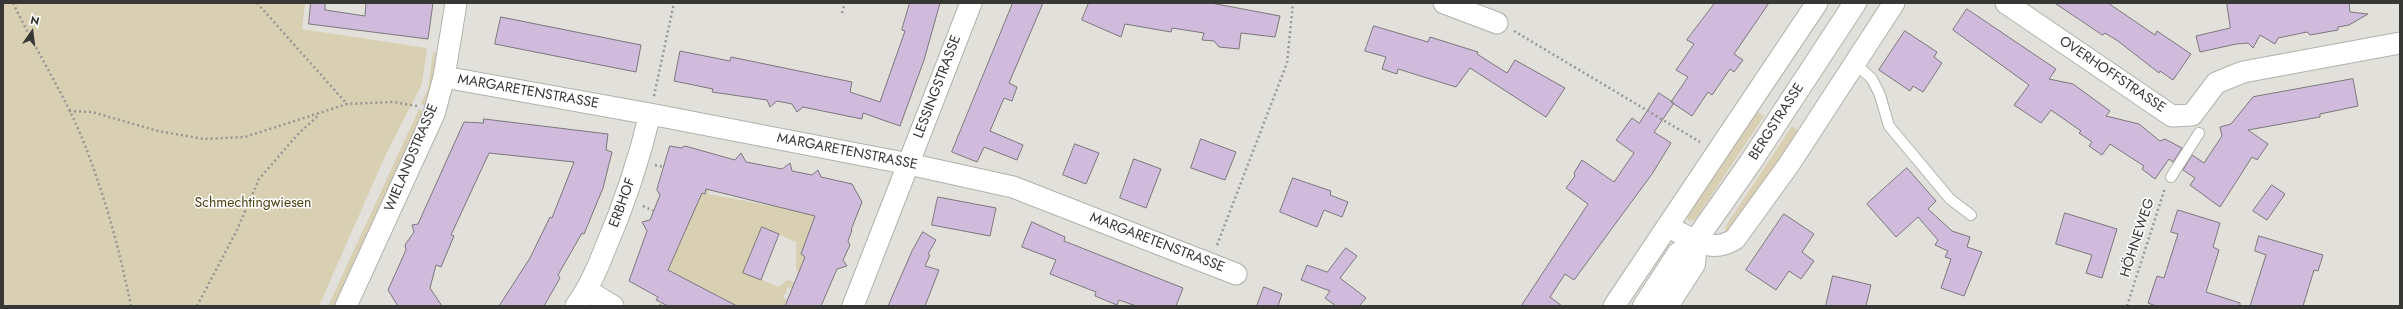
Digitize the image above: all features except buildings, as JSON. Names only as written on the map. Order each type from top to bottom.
[{"type":"street","name":"WIELANDSTRASSE","points":[[346,306],[434,114],[444,77],[456,3]]},
{"type":"street","name":"LESSINGSTRASSE","points":[[853,306],[970,3]]},
{"type":"street","points":[[1444,3],[1497,23]]},
{"type":"street","points":[[1614,306],[1718,153],[1817,3]]},
{"type":"street","name":"BERGSTRASSE","points":[[1644,306],[1678,254],[1696,240],[1750,163],[1855,3]]},
{"type":"street","points":[[1668,227],[1710,247],[1725,246],[1736,239],[1790,163],[1894,3]]},
{"type":"street","name":"OVERHOFFSTRASSE","points":[[2006,3],[2172,116],[2192,115],[2216,83],[2243,72],[2400,43]]},
{"type":"street","name":"MARGARETENSTRASSE","points":[[444,77],[650,114],[909,164],[1013,187],[1236,274]]},
{"type":"street","name":"ERBHOF","points":[[613,306],[582,298],[618,218],[641,153],[650,114]]},
{"type":"street","points":[[1667,306],[1694,264],[1696,240]]},
{"type":"lane","points":[[1855,62],[1872,79],[1889,126],[1950,199],[1971,215]]},
{"type":"lane","points":[[2171,177],[2199,133]]},
{"type":"path","points":[[13,3],[69,111],[88,154],[105,204],[131,306]]},
{"type":"path","points":[[257,3],[347,104]]},
{"type":"path","points":[[650,114],[674,3]]},
{"type":"path","points":[[842,13],[844,3]]},
{"type":"path","points":[[1210,264],[1287,63],[1293,3]]},
{"type":"path","points":[[1497,23],[1520,33],[1718,153]]},
{"type":"path","points":[[69,111],[92,112],[158,131],[204,139],[245,137],[320,114],[347,104],[393,102],[419,106],[434,114]]},
{"type":"path","points":[[197,306],[236,232],[259,179],[299,133],[320,114]]},
{"type":"path","name":"HÖHNEWEG","points":[[2127,306],[2163,193],[2171,177]]},
{"type":"green space","name":"Schmechtingwiesen","points":[[3,3],[305,3],[302,29],[427,48],[422,84],[387,152],[319,306],[3,306]]},
{"type":"green space","points":[[433,52],[436,53],[432,93],[426,107],[421,103],[428,88]]},
{"type":"green space","points":[[419,109],[424,112],[335,306],[328,306]]},
{"type":"green space","points":[[1757,111],[1764,116],[1695,220],[1688,221],[1687,213]]},
{"type":"green space","points":[[1792,126],[1800,132],[1725,236],[1725,227]]},
{"type":"green space","points":[[693,184],[709,188],[708,194],[804,213],[824,210],[801,254],[805,256],[800,273],[796,270],[796,242],[762,227],[743,272],[779,287],[787,280],[796,282],[792,289],[788,287],[783,298],[788,300],[785,306],[737,306],[668,270],[696,206]]}]
